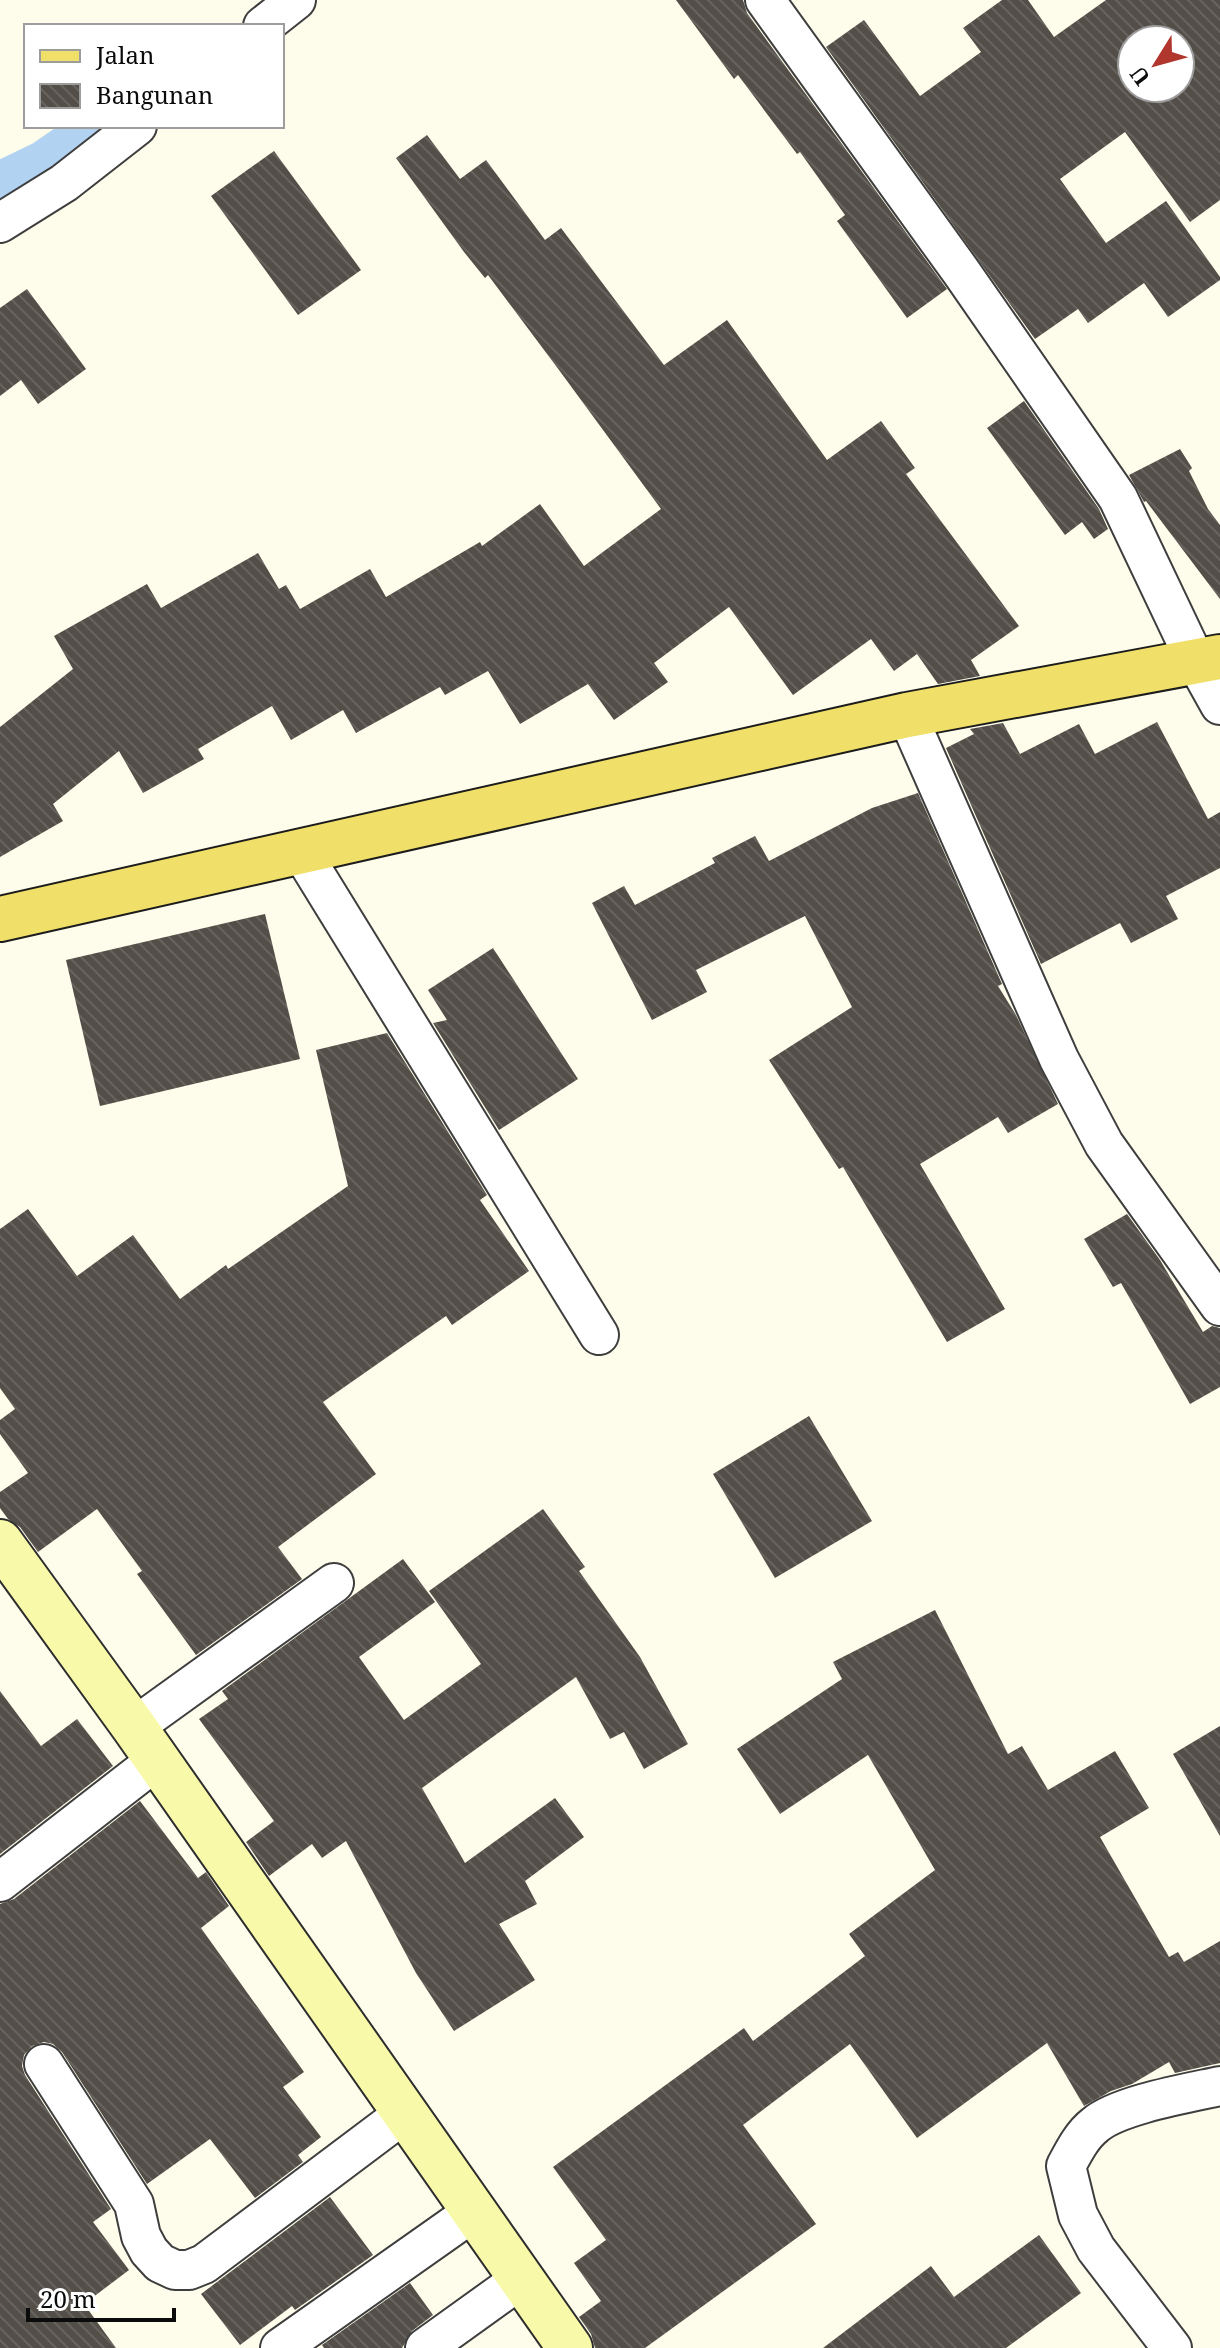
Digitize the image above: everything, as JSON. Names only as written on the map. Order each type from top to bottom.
[{"type":"main road","points":[[0,919],[907,715],[1208,660]]},
{"type":"street","points":[[266,24],[296,0]]},
{"type":"street","points":[[765,0],[962,273],[1118,498],[1208,660],[1220,705]]},
{"type":"street","points":[[0,223],[64,183],[134,128]]},
{"type":"street","points":[[907,715],[1059,1059],[1098,1132],[1220,1306]]},
{"type":"street","points":[[302,853],[599,1335]]},
{"type":"street","points":[[0,1542],[146,1744],[570,2348]]},
{"type":"street","points":[[0,1882],[146,1744],[334,1583]]},
{"type":"street","points":[[44,2064],[134,2204],[141,2236],[149,2251],[160,2263],[175,2270],[189,2270],[204,2264],[405,2113]]},
{"type":"street","points":[[1172,2348],[1096,2249],[1078,2215],[1066,2166],[1079,2142],[1096,2123],[1137,2105],[1220,2086]]},
{"type":"street","points":[[280,2348],[473,2212]]},
{"type":"street","points":[[425,2348],[521,2279]]},
{"type":"building","points":[[676,0],[743,0],[747,13],[947,289],[907,318],[837,221],[845,215],[800,152],[797,154],[738,75],[734,79]]},
{"type":"building","points":[[1002,0],[1028,0],[1054,37],[1106,0],[1220,0],[1220,200],[1190,222],[1125,132],[1060,179],[1106,243],[1166,201],[1220,280],[1168,317],[1144,283],[1088,323],[1078,309],[1035,339],[826,47],[864,20],[920,96],[981,52],[963,28]]},
{"type":"building","points":[[427,135],[460,179],[486,160],[545,240],[561,228],[664,365],[727,320],[827,460],[881,421],[915,468],[906,474],[1019,626],[971,660],[980,676],[938,684],[917,654],[894,671],[871,639],[793,695],[729,607],[654,663],[668,682],[614,720],[588,684],[520,724],[488,671],[445,695],[440,687],[356,733],[343,710],[291,740],[272,706],[198,749],[204,759],[143,793],[119,751],[53,804],[63,821],[0,857],[0,727],[73,669],[54,636],[147,584],[161,608],[258,553],[279,589],[286,585],[300,609],[370,569],[386,597],[480,542],[482,546],[540,504],[584,566],[661,509],[488,275],[485,278],[464,252],[396,158]]},
{"type":"building","points":[[274,151],[361,270],[298,315],[211,196]]},
{"type":"building","points":[[27,289],[86,369],[38,404],[21,380],[0,396],[0,308]]},
{"type":"building","points":[[1024,401],[1099,509],[1108,529],[1094,539],[1082,522],[1065,535],[987,428]]},
{"type":"building","points":[[1180,449],[1192,468],[1189,471],[1208,509],[1220,525],[1220,599],[1144,502],[1129,475]]},
{"type":"building","points":[[1157,722],[1208,819],[1220,812],[1220,868],[1166,896],[1178,919],[1131,943],[1120,923],[1041,964],[946,748],[974,734],[970,729],[1003,723],[1020,754],[1079,724],[1095,754]]},
{"type":"building","points":[[918,793],[1002,984],[998,986],[1016,1015],[1058,1104],[1008,1133],[998,1117],[920,1164],[1005,1309],[947,1342],[843,1167],[839,1169],[769,1060],[852,1007],[805,916],[696,970],[707,992],[652,1020],[592,903],[624,886],[635,905],[715,863],[712,858],[755,836],[769,861],[872,808]]},
{"type":"building","points":[[265,914],[300,1059],[100,1106],[66,960]]},
{"type":"building","points":[[493,948],[578,1079],[499,1130],[433,1023],[447,1020],[428,990]]},
{"type":"building","points":[[387,1033],[487,1195],[480,1200],[529,1271],[452,1325],[446,1316],[323,1402],[376,1474],[278,1547],[302,1579],[196,1655],[137,1574],[142,1571],[97,1509],[38,1552],[20,1527],[8,1519],[0,1508],[0,1492],[28,1473],[0,1434],[0,1420],[15,1409],[0,1388],[0,1229],[28,1209],[77,1276],[133,1235],[180,1299],[226,1265],[228,1269],[348,1186],[316,1050]]},
{"type":"building","points":[[1127,1214],[1160,1260],[1203,1332],[1212,1326],[1220,1328],[1220,1387],[1190,1404],[1121,1283],[1113,1287],[1084,1239]]},
{"type":"building","points":[[809,1416],[872,1521],[775,1578],[713,1474]]},
{"type":"building","points":[[543,1509],[585,1567],[579,1571],[640,1657],[688,1744],[644,1769],[624,1732],[610,1739],[576,1677],[422,1788],[465,1863],[555,1798],[584,1837],[525,1881],[537,1904],[499,1924],[535,1980],[454,2031],[416,1973],[346,1841],[322,1858],[312,1844],[269,1876],[246,1842],[274,1821],[199,1719],[228,1699],[222,1691],[403,1559],[435,1602],[359,1657],[404,1720],[481,1664],[429,1591]]},
{"type":"building","points":[[935,1610],[1008,1754],[1022,1746],[1048,1790],[1115,1751],[1149,1808],[1100,1837],[1169,1957],[1178,1952],[1184,1962],[1220,1941],[1220,2063],[1175,2073],[1169,2062],[1132,2084],[1084,2106],[1047,2043],[917,2138],[850,2044],[743,2125],[816,2224],[645,2348],[595,2348],[591,2334],[579,2317],[601,2301],[574,2263],[606,2240],[553,2167],[744,2028],[753,2041],[865,1956],[849,1934],[935,1870],[868,1755],[780,1814],[737,1749],[842,1679],[833,1662]]},
{"type":"building","points":[[0,1691],[41,1746],[77,1719],[113,1766],[0,1854]]},
{"type":"building","points":[[1220,1726],[1220,1836],[1173,1754]]},
{"type":"building","points":[[140,1801],[198,1878],[206,1872],[229,1906],[201,1928],[304,2072],[283,2087],[321,2137],[298,2155],[303,2162],[255,2198],[210,2139],[147,2184],[62,2052],[53,2044],[44,2042],[32,2046],[24,2055],[22,2066],[25,2075],[111,2209],[93,2222],[129,2270],[84,2304],[116,2348],[0,2348],[0,1904],[14,1899]]},
{"type":"building","points":[[330,2197],[373,2255],[295,2310],[292,2306],[240,2345],[201,2294]]},
{"type":"building","points":[[1039,2235],[1081,2293],[1006,2348],[823,2348],[931,2266],[954,2297]]},
{"type":"building","points":[[410,2283],[433,2315],[412,2331],[402,2348],[324,2348],[322,2345]]},
{"type":"waterway","points":[[0,188],[46,166],[101,128]]}]
